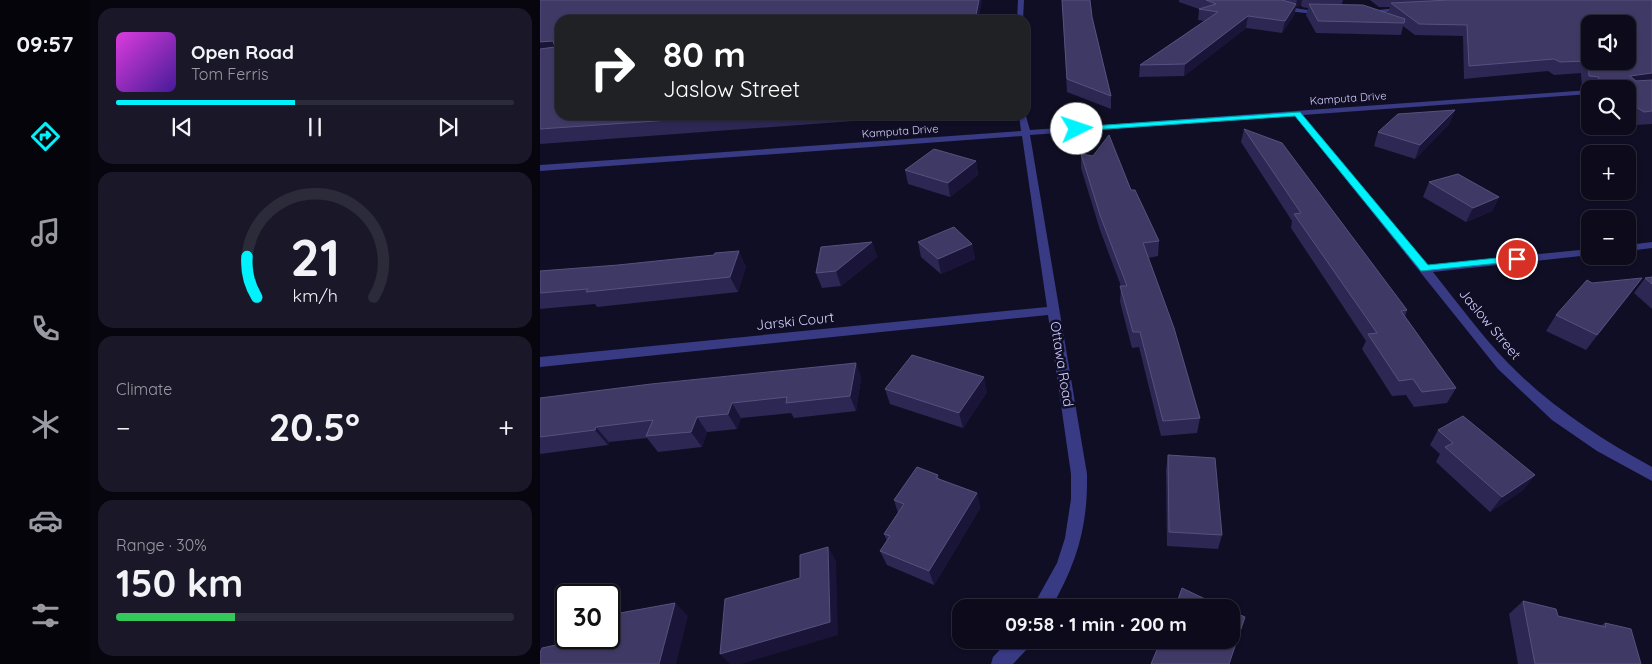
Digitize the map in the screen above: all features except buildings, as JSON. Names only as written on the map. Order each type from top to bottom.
[{"type":"street","points":[[1020,15],[1021,0]]},
{"type":"street","points":[[1247,0],[1295,10],[1333,13]]},
{"type":"street","points":[[1356,12],[1410,9]]},
{"type":"street","name":"Kamputa Drive","points":[[540,168],[1581,93]]},
{"type":"street","name":"Jaslow Street","points":[[1297,113],[1503,366],[1557,416],[1602,447],[1652,475]]},
{"type":"street","name":"Ottawa Road","points":[[1024,120],[1079,474],[1079,495],[1070,548],[1062,573],[1046,599]]},
{"type":"street","points":[[1636,247],[1652,246]]},
{"type":"street","points":[[1425,268],[1581,253]]},
{"type":"street","name":"Jarski Court","points":[[540,362],[1053,310]]},
{"type":"street","points":[[1000,664],[1014,649]]},
{"type":"route","points":[[1077,129],[1297,113],[1425,268],[1517,259]]}]
